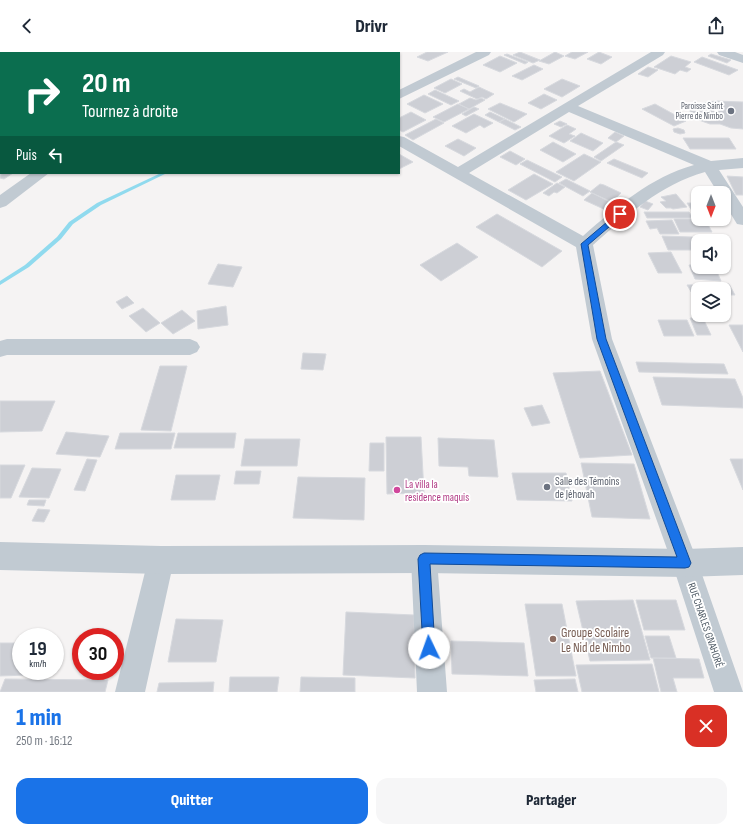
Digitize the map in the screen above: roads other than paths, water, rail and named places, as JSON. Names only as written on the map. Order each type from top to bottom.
[{"type":"street","points":[[400,94],[485,52]]},
{"type":"street","points":[[458,173],[659,52]]},
{"type":"street","points":[[723,52],[743,59]]},
{"type":"street","points":[[568,107],[709,166],[743,220]]},
{"type":"street","points":[[400,141],[584,244],[608,223],[657,186],[683,174],[709,166],[743,163]]},
{"type":"street","points":[[0,203],[39,174]]},
{"type":"street","name":"RUE CHARLES GNAHORÉ","points":[[584,244],[602,339],[685,563],[729,692]]},
{"type":"street","points":[[0,348],[190,347]]},
{"type":"street","points":[[0,556],[161,560],[424,559],[685,563],[743,561]]},
{"type":"street","points":[[424,559],[432,692]]},
{"type":"street","points":[[130,692],[161,560]]},
{"type":"waterway","points":[[0,283],[27,266],[59,238],[71,223],[99,204],[163,174]]},
{"type":"place","name":"Paroisse Saint Pierre de Nimbo","points":[[731,111]]},
{"type":"place","name":"Salle des Témoins de Jéhovah","points":[[547,487]]},
{"type":"place","name":"La villa la residence maquis","points":[[397,490]]},
{"type":"place","name":"Groupe Scolaire Le Nid de Nimbo","points":[[553,639]]}]
